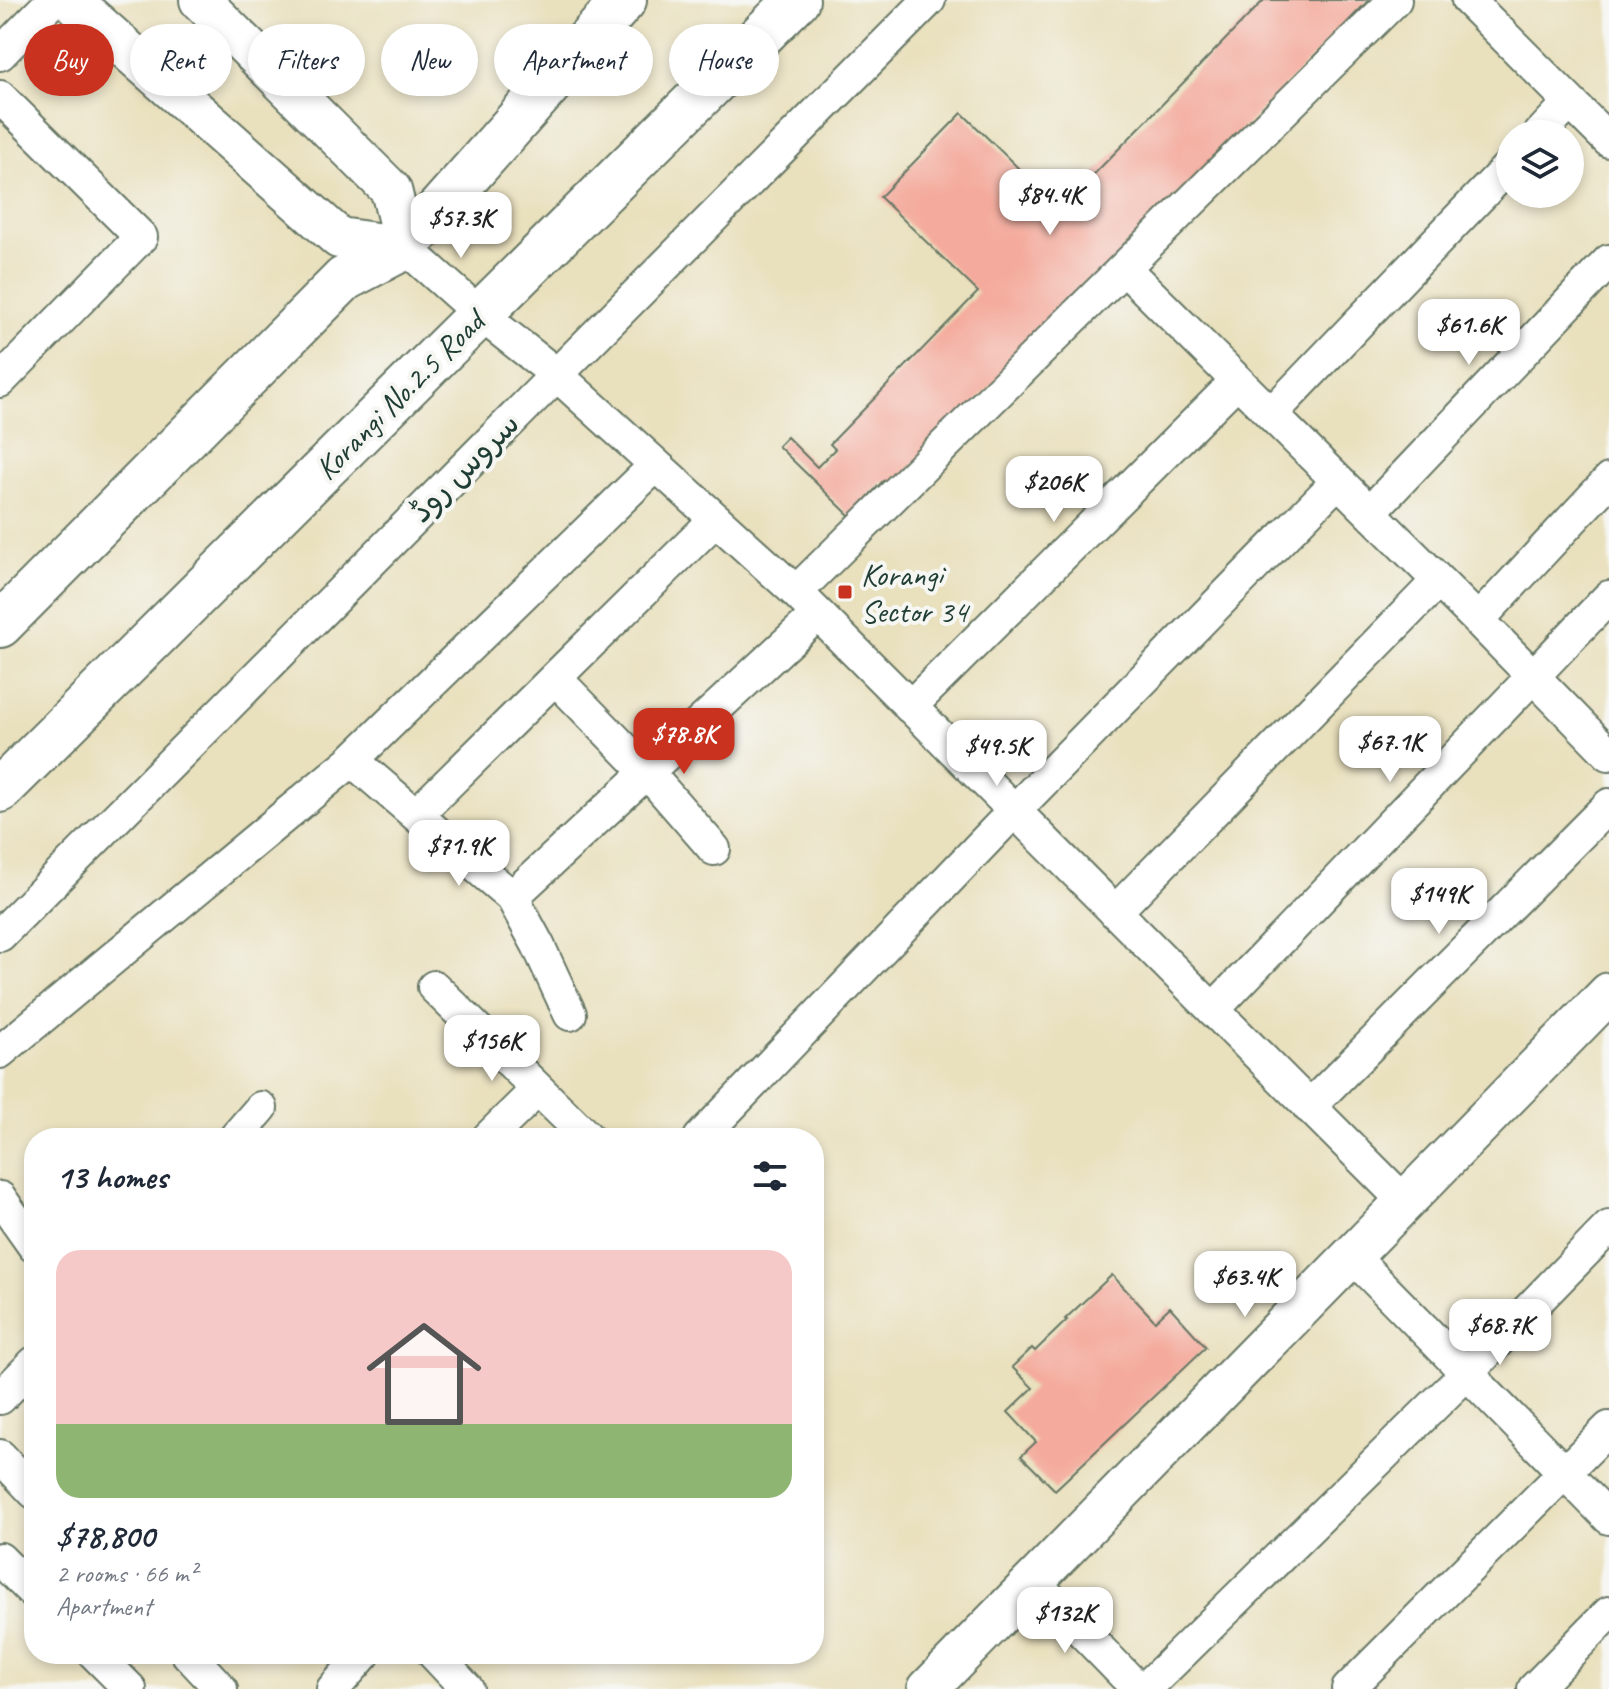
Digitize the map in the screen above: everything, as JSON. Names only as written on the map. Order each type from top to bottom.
[{"type":"main road","points":[[0,625],[344,279],[405,247],[624,0]]},
{"type":"main road","name":"Korangi No.2.5 Road","points":[[0,790],[797,0]]},
{"type":"street","points":[[0,54],[53,0]]},
{"type":"street","points":[[71,0],[339,238],[405,247],[481,315],[556,374],[807,603],[1405,1202]]},
{"type":"street","points":[[200,0],[391,190],[405,247]]},
{"type":"street","name":"سروس روڈ","points":[[0,935],[929,0]]},
{"type":"street","points":[[512,897],[647,772],[1124,268],[1395,0]]},
{"type":"street","points":[[1468,0],[1609,141]]},
{"type":"street","points":[[0,97],[141,237],[0,381]]},
{"type":"street","points":[[1553,120],[1570,102]]},
{"type":"street","points":[[1271,414],[1496,180]]},
{"type":"street","points":[[1370,512],[1609,261]]},
{"type":"street","points":[[1124,268],[1609,754]]},
{"type":"street","points":[[910,707],[1237,381]]},
{"type":"street","points":[[0,1052],[352,760],[656,465]]},
{"type":"street","points":[[1478,620],[1609,480]]},
{"type":"street","points":[[710,1128],[1014,811],[1338,481]]},
{"type":"street","points":[[416,815],[716,519]]},
{"type":"street","points":[[1115,912],[1438,581]]},
{"type":"street","points":[[1213,1010],[1609,597]]},
{"type":"street","points":[[555,678],[647,772],[714,849]]},
{"type":"street","points":[[352,760],[512,897],[570,1014]]},
{"type":"street","points":[[1309,1107],[1609,805]]},
{"type":"street","points":[[434,987],[578,1128]]},
{"type":"street","points":[[928,1689],[1609,993]]},
{"type":"street","points":[[498,1128],[538,1089]]},
{"type":"street","points":[[244,1128],[261,1108]]},
{"type":"street","points":[[0,1198],[24,1232]]},
{"type":"street","points":[[1145,1689],[1467,1373],[1609,1227]]},
{"type":"street","points":[[1352,1256],[1609,1518]]},
{"type":"street","points":[[0,1398],[24,1373]]},
{"type":"street","points":[[1348,1689],[1609,1428]]},
{"type":"street","points":[[0,1456],[24,1481]]},
{"type":"street","points":[[0,1559],[24,1583]]},
{"type":"street","points":[[1033,1581],[1138,1689]]},
{"type":"street","points":[[1534,1689],[1609,1613]]},
{"type":"street","points":[[105,1664],[130,1689]]},
{"type":"street","points":[[197,1664],[221,1689]]},
{"type":"street","points":[[333,1689],[355,1664]]},
{"type":"street","points":[[443,1664],[467,1689]]},
{"type":"building","points":[[1264,0],[1369,0],[891,489],[883,481],[850,516],[778,446],[787,437],[817,467],[835,449],[830,444],[978,292],[880,197],[962,113],[1060,209]]},
{"type":"building","points":[[1112,1275],[1155,1321],[1170,1307],[1206,1347],[1055,1490],[1021,1456],[1036,1442],[1008,1412],[1033,1388],[1012,1367],[1032,1348],[1035,1351]]},
{"type":"place","name":"Korangi Sector 34","points":[[845,592]]}]
